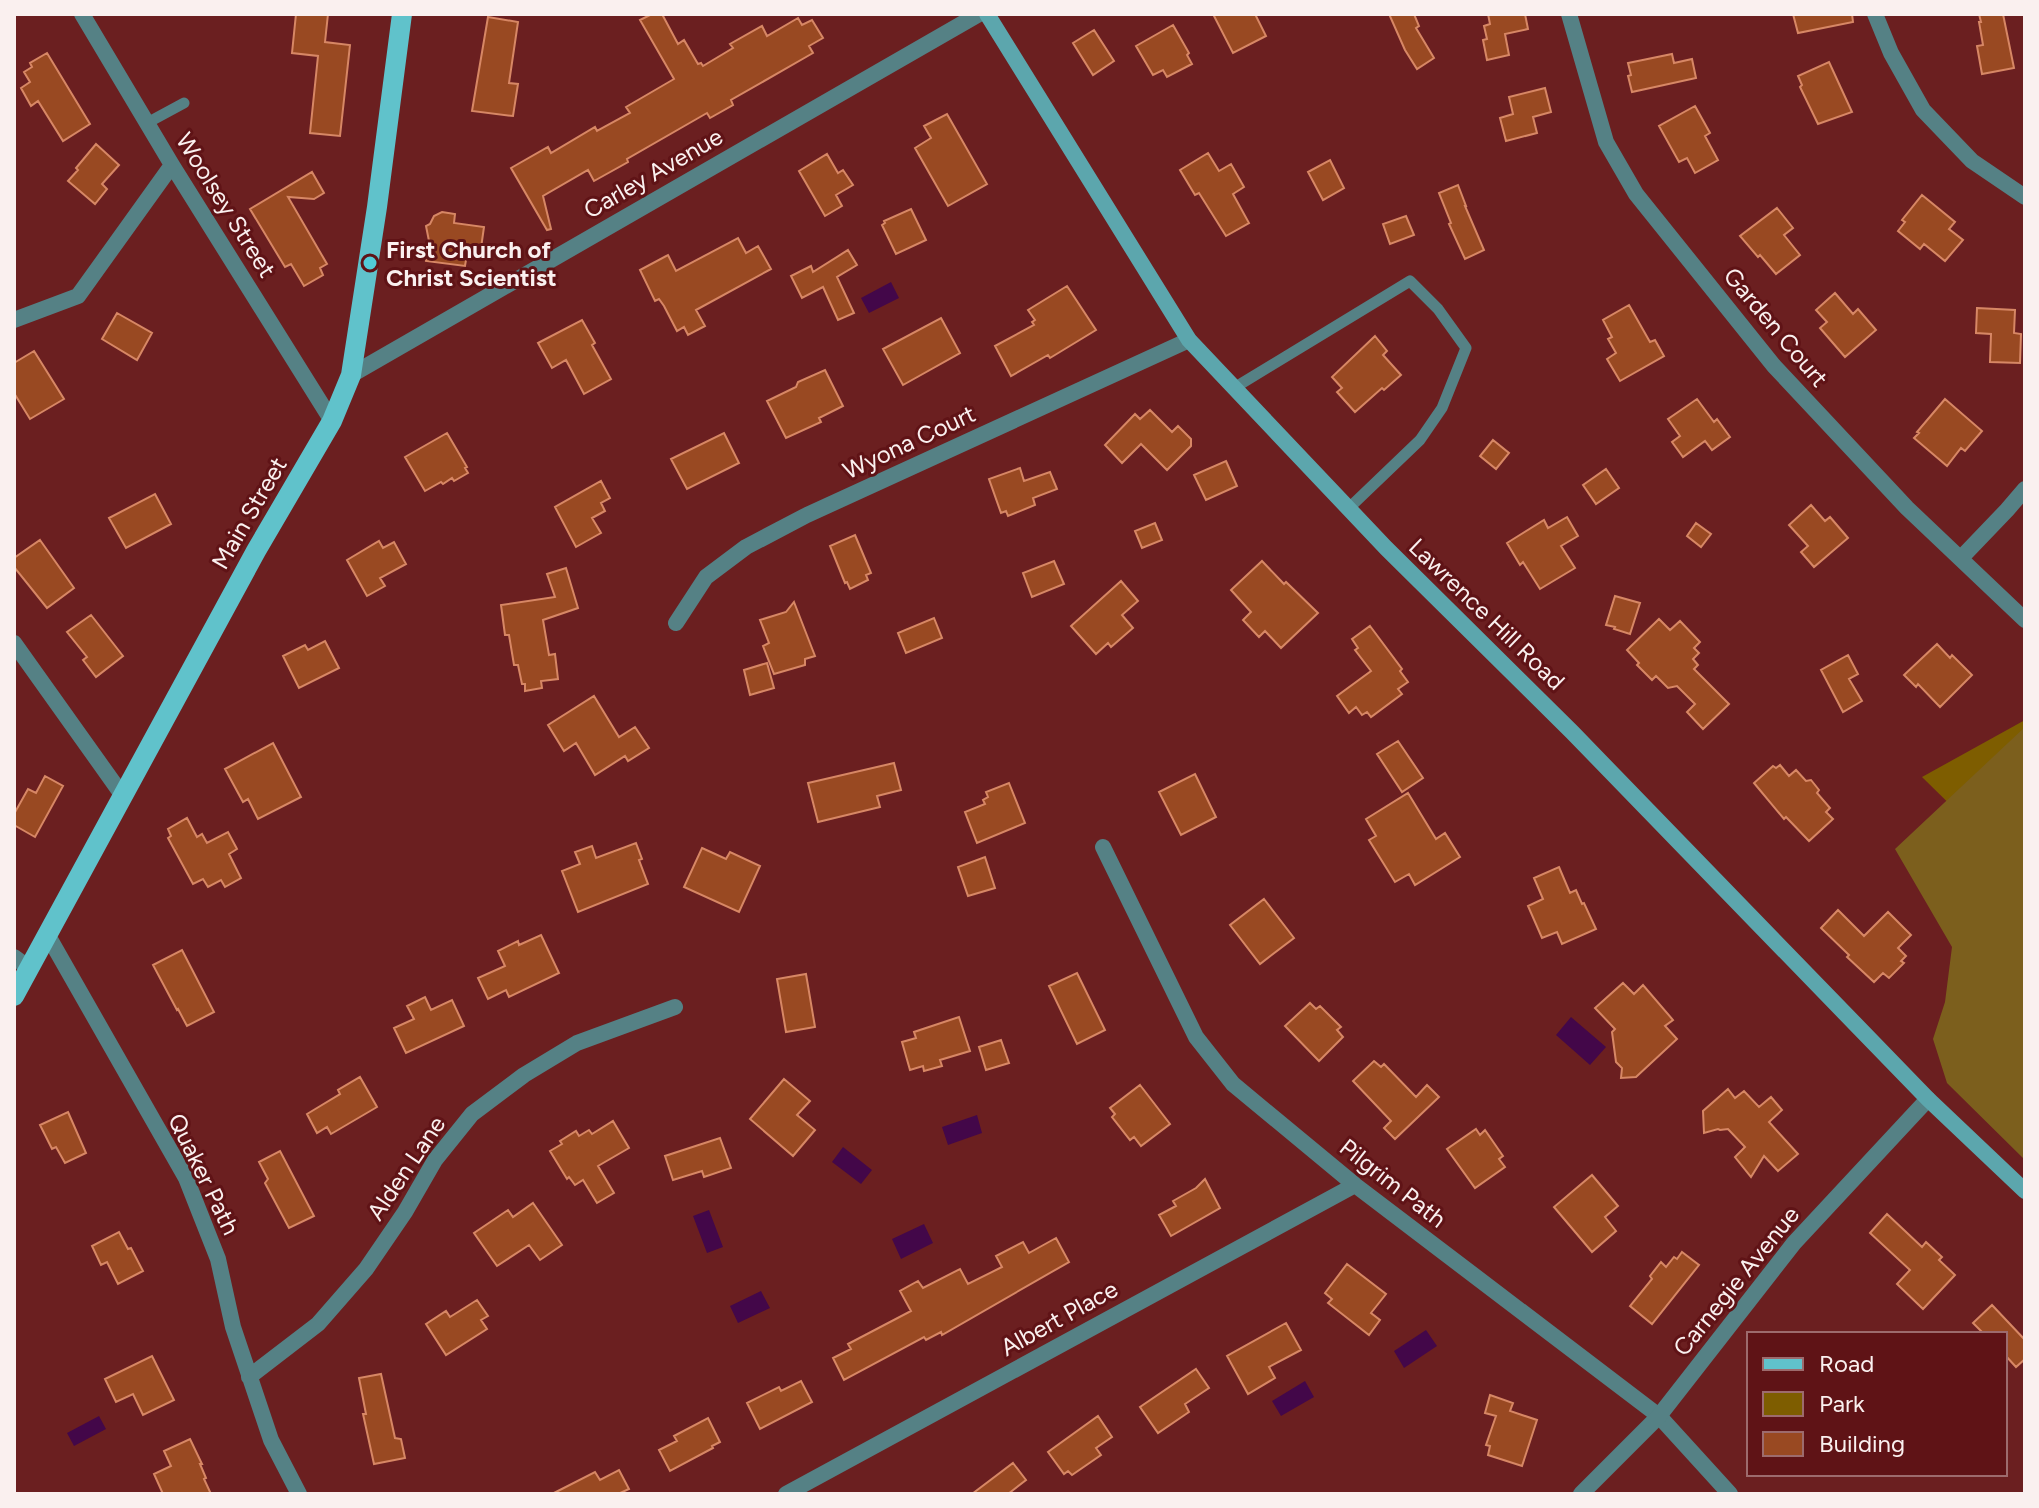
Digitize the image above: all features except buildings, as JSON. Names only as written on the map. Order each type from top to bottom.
[{"type":"main road","name":"Lawrence Hill Road","points":[[987,14],[1189,340],[1386,548],[1572,732],[1928,1099],[2025,1191]]},
{"type":"main road","name":"Main Street","points":[[14,996],[21,962],[47,934],[256,551],[332,421],[351,375],[402,15]]},
{"type":"street","name":"Woolsey Street","points":[[82,14],[332,421]]},
{"type":"street","name":"Carley Avenue","points":[[351,375],[979,14]]},
{"type":"street","name":"Garden Court","points":[[1569,14],[1606,142],[1636,194],[1774,366],[1907,508],[2025,620]]},
{"type":"street","points":[[1875,14],[1891,53],[1923,110],[1972,161],[2025,197]]},
{"type":"street","points":[[14,320],[78,296],[172,165]]},
{"type":"street","name":"Wyona Court","points":[[676,623],[706,577],[746,547],[807,515],[1189,340]]},
{"type":"street","points":[[1961,558],[2025,489]]},
{"type":"street","points":[[14,643],[123,796]]},
{"type":"street","name":"Pilgrim Path","points":[[1103,847],[1196,1037],[1233,1084],[1355,1185],[1659,1416],[1730,1494]]},
{"type":"street","name":"Quaker Path","points":[[47,934],[186,1178],[218,1259],[233,1327],[271,1440],[299,1494]]},
{"type":"street","name":"Alden Lane","points":[[249,1377],[318,1324],[366,1269],[405,1212],[435,1160],[472,1114],[524,1075],[577,1043],[675,1007]]},
{"type":"street","name":"Carnegie Avenue","points":[[1581,1494],[1659,1416],[1794,1243],[1928,1099]]},
{"type":"street","name":"Albert Place","points":[[786,1494],[1355,1185]]},
{"type":"lane","points":[[147,123],[184,103]]},
{"type":"lane","points":[[1234,388],[1410,281],[1438,309],[1466,348],[1442,408],[1420,440],[1348,509]]},
{"type":"green space","points":[[2025,720],[2025,878],[1922,777]]},
{"type":"shaded area","points":[[891,282],[899,298],[869,313],[861,298]]},
{"type":"shaded area","points":[[2025,727],[2025,1160],[1947,1083],[1933,1039],[1945,1002],[1952,947],[1895,849]]},
{"type":"shaded area","points":[[1571,1017],[1606,1047],[1590,1065],[1556,1035]]},
{"type":"shaded area","points":[[977,1115],[982,1133],[948,1145],[942,1127]]},
{"type":"shaded area","points":[[843,1147],[872,1170],[861,1184],[832,1162]]},
{"type":"shaded area","points":[[709,1210],[723,1247],[707,1253],[693,1216]]},
{"type":"shaded area","points":[[924,1224],[933,1243],[901,1259],[892,1239]]},
{"type":"shaded area","points":[[761,1291],[770,1308],[738,1323],[730,1306]]},
{"type":"shaded area","points":[[1426,1330],[1437,1346],[1404,1368],[1394,1351]]},
{"type":"shaded area","points":[[1305,1381],[1314,1397],[1281,1416],[1272,1401]]},
{"type":"shaded area","points":[[99,1416],[106,1429],[74,1446],[67,1433]]},
{"type":"place","name":"First Church of Christ Scientist","points":[[370,263]]}]
